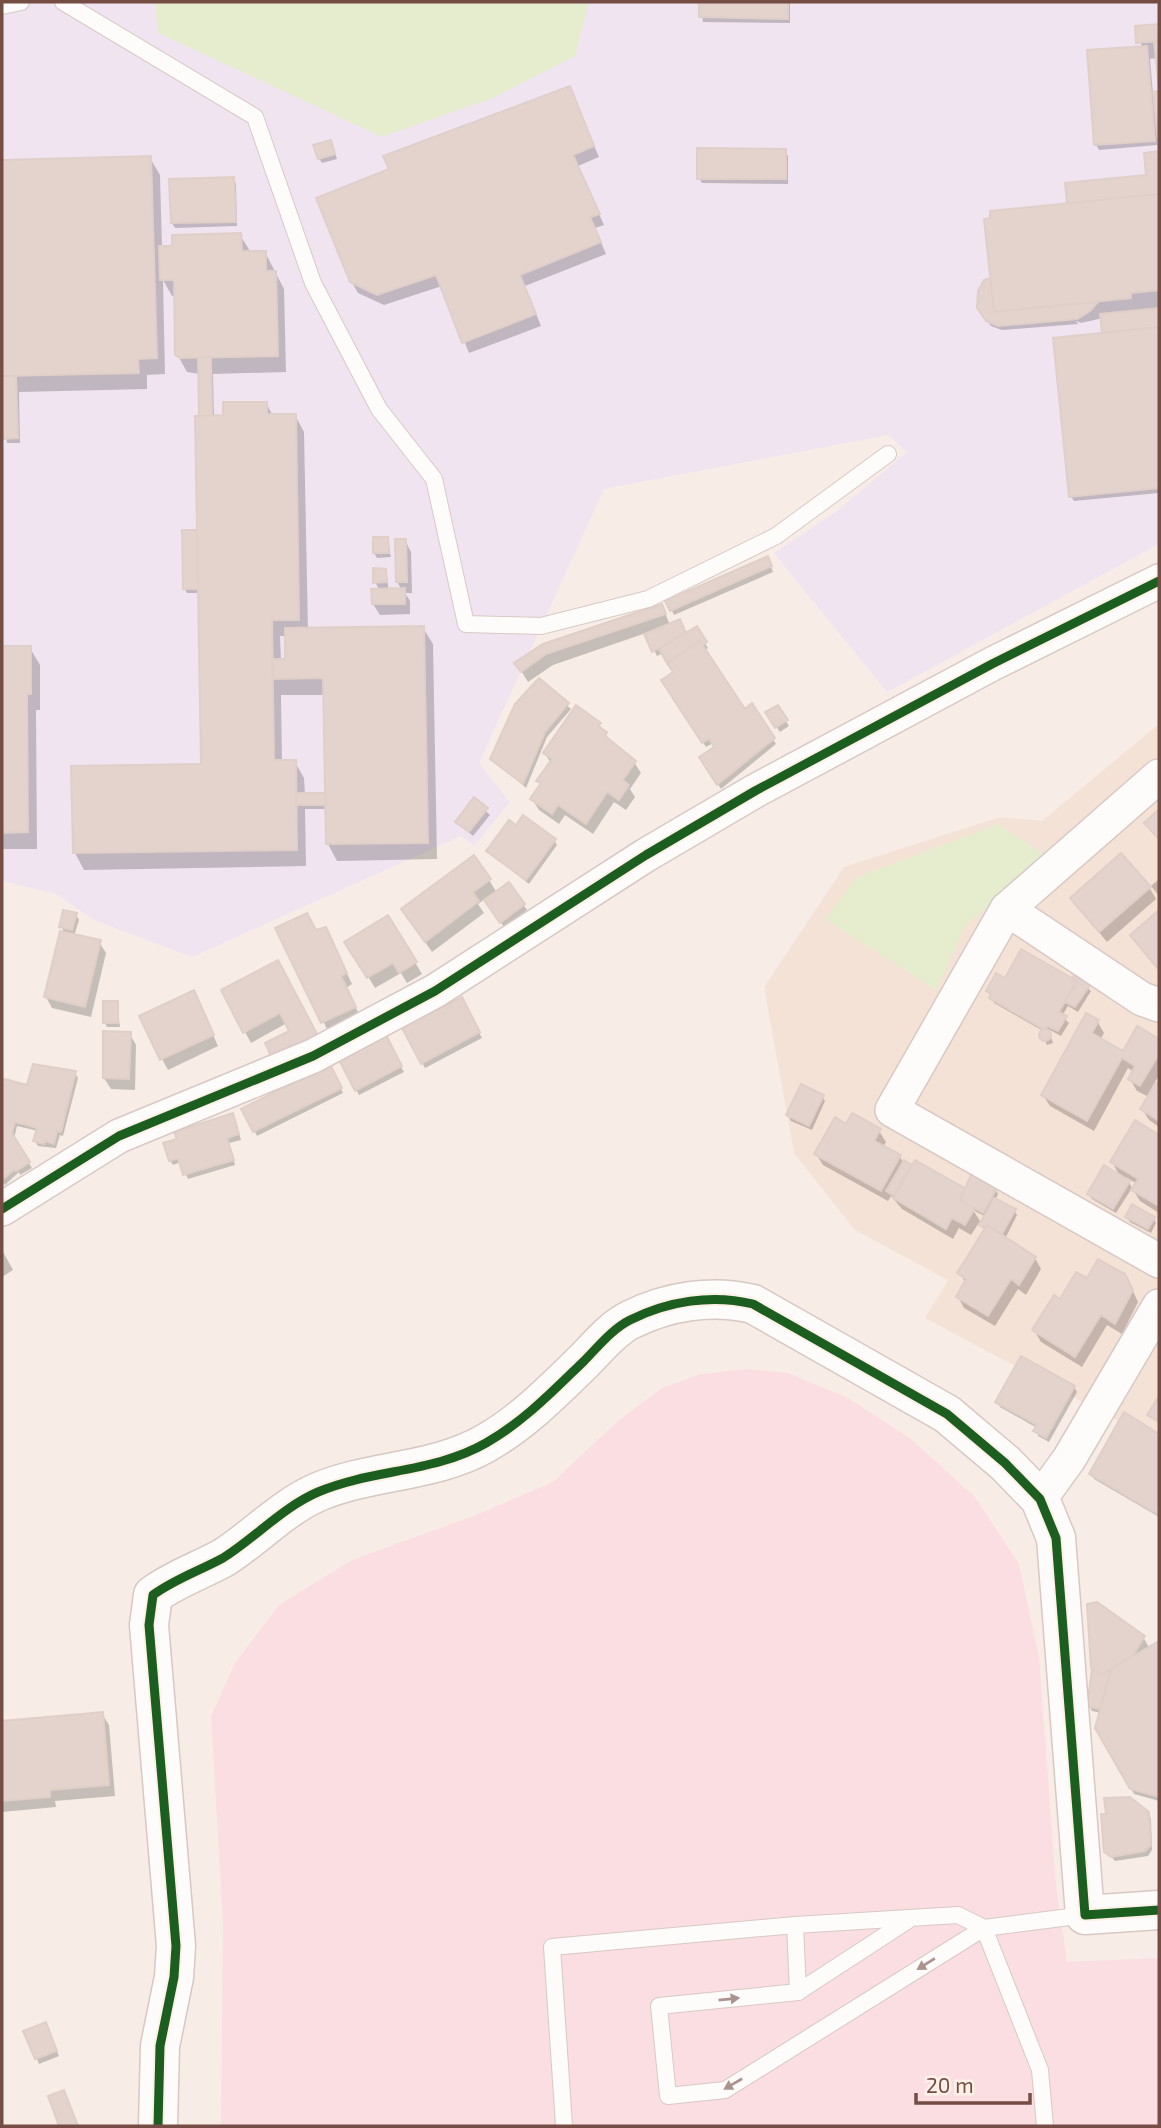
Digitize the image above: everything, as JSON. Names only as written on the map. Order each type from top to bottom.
[{"type":"street","points":[[2,1209],[119,1136],[313,1056],[435,991],[646,855],[755,791],[992,664],[1159,581]]},
{"type":"street","points":[[1159,776],[1007,909],[993,939],[892,1110],[1159,1261]]},
{"type":"street","points":[[1007,909],[1142,999],[1159,1005]]},
{"type":"street","points":[[158,2126],[160,2046],[174,1977],[176,1946],[149,1625],[153,1595],[174,1580],[222,1558],[317,1492],[367,1477],[457,1457],[485,1444],[546,1399],[627,1321],[652,1310],[702,1299],[726,1297],[753,1304],[947,1414],[1004,1463],[1040,1499],[1056,1538],[1085,1915],[1159,1910]]},
{"type":"street","points":[[1040,1499],[1069,1459],[1159,1306]]},
{"type":"lane","points":[[2,6],[21,2]]},
{"type":"lane","points":[[63,2],[255,117],[313,283],[379,408],[434,479],[466,624],[541,626],[648,599],[776,536],[888,454]]},
{"type":"lane","points":[[564,2126],[552,1947],[795,1925],[958,1915],[984,1928],[1040,2070],[1045,2126]]},
{"type":"lane","points":[[908,1920],[798,1992],[659,2006],[668,2096],[725,2090],[984,1928],[1085,1915]]},
{"type":"lane","points":[[795,1925],[798,1992]]},
{"type":"shaded area","points":[[2,2],[1159,2],[1159,544],[887,692],[774,553],[837,511],[907,452],[888,435],[604,489],[479,763],[510,802],[474,846],[461,836],[192,957],[94,920],[56,894],[2,881]]},
{"type":"shaded area","points":[[1159,724],[1159,1443],[925,1318],[948,1280],[855,1230],[794,1153],[764,987],[844,867],[1000,817],[1042,821]]},
{"type":"shaded area","points":[[745,1369],[788,1373],[848,1398],[911,1439],[975,1497],[1019,1564],[1039,1658],[1056,1886],[1067,1962],[1159,1958],[1159,2126],[221,2126],[223,1923],[211,1716],[235,1663],[279,1605],[352,1560],[476,1515],[553,1482],[618,1421],[662,1388],[701,1374]]},
{"type":"green space","points":[[155,2],[589,2],[575,56],[493,98],[382,137],[158,33]]},
{"type":"green space","points":[[998,824],[1046,856],[965,926],[936,990],[825,919],[857,877]]},
{"type":"building","points":[[699,2],[788,2],[788,19],[699,17]]},
{"type":"building","points":[[1159,24],[1159,41],[1136,43],[1135,26]]},
{"type":"building","points":[[1154,41],[1159,41],[1159,90]]},
{"type":"building","points":[[1147,46],[1155,141],[1094,145],[1087,50]]},
{"type":"building","points":[[570,86],[594,146],[573,155],[600,214],[590,217],[601,242],[520,275],[536,314],[462,343],[436,275],[377,295],[350,282],[316,198],[389,169],[383,156]]},
{"type":"building","points":[[1159,91],[1159,151],[1153,92]]},
{"type":"building","points":[[331,140],[335,154],[318,159],[313,145]]},
{"type":"building","points":[[697,148],[786,149],[786,179],[697,179]]},
{"type":"building","points":[[1159,151],[1159,194],[1067,204],[1065,183],[1146,175],[1144,153]]},
{"type":"building","points":[[151,156],[157,358],[138,359],[139,373],[2,376],[2,160]]},
{"type":"building","points":[[234,177],[236,222],[171,223],[169,179]]},
{"type":"building","points":[[1159,194],[1159,290],[1131,293],[1131,298],[994,312],[984,219],[990,218],[990,211]]},
{"type":"building","points":[[241,233],[242,251],[266,251],[266,271],[276,271],[278,356],[180,358],[175,355],[174,280],[160,280],[159,246],[172,246],[172,235]]},
{"type":"building","points":[[990,278],[994,312],[1098,302],[1077,319],[998,326],[986,321],[977,308],[978,291],[984,280]]},
{"type":"building","points":[[1159,308],[1159,327],[1102,333],[1100,314]]},
{"type":"building","points":[[1159,327],[1159,488],[1069,497],[1053,338]]},
{"type":"building","points":[[211,357],[212,416],[199,416],[198,358]]},
{"type":"building","points":[[2,376],[16,376],[18,438],[2,439]]},
{"type":"building","points":[[223,402],[267,402],[267,414],[296,414],[299,620],[272,620],[274,760],[296,760],[297,850],[73,853],[71,766],[201,764],[195,416],[223,415]]},
{"type":"building","points":[[182,530],[197,530],[198,589],[183,589]]},
{"type":"building","points":[[373,537],[388,537],[389,553],[373,553]]},
{"type":"building","points":[[395,539],[406,539],[407,582],[396,582]]},
{"type":"building","points":[[768,556],[772,566],[670,611],[665,601]]},
{"type":"building","points":[[373,568],[386,569],[387,582],[373,583]]},
{"type":"building","points":[[405,588],[405,604],[372,604],[371,589]]},
{"type":"building","points":[[662,604],[666,614],[546,654],[521,672],[514,663],[543,644]]},
{"type":"building","points":[[680,619],[686,633],[652,652],[644,634]]},
{"type":"building","points":[[424,626],[428,843],[326,844],[323,678],[273,679],[272,659],[285,659],[285,628]]},
{"type":"building","points":[[697,626],[707,642],[702,645],[700,641],[667,663],[659,649]]},
{"type":"building","points":[[700,641],[745,709],[752,703],[775,738],[717,785],[699,757],[714,747],[709,739],[702,743],[661,680],[673,672],[667,663]]},
{"type":"building","points":[[2,646],[31,646],[31,694],[27,694],[28,832],[2,833]]},
{"type":"building","points":[[539,678],[569,703],[545,732],[523,784],[490,759],[515,704]]},
{"type":"building","points":[[576,705],[601,723],[598,726],[607,732],[605,736],[636,761],[623,780],[629,785],[619,800],[607,792],[586,824],[558,805],[552,814],[530,799],[541,783],[536,781],[552,759],[543,753]]},
{"type":"building","points":[[778,705],[788,720],[775,728],[765,712]]},
{"type":"building","points":[[296,793],[326,793],[326,805],[296,805]]},
{"type":"building","points":[[474,797],[488,808],[469,832],[455,822]]},
{"type":"building","points":[[1159,809],[1159,839],[1144,823]]},
{"type":"building","points":[[523,815],[556,839],[526,880],[486,851],[509,820],[516,825]]},
{"type":"building","points":[[1121,853],[1151,887],[1099,932],[1070,898]]},
{"type":"building","points":[[474,855],[491,879],[473,892],[479,901],[425,942],[401,909]]},
{"type":"building","points":[[509,882],[525,904],[500,923],[484,900]]},
{"type":"building","points":[[63,910],[77,913],[72,930],[59,927]]},
{"type":"building","points":[[1159,910],[1159,970],[1130,935]]},
{"type":"building","points":[[307,913],[316,930],[326,927],[347,973],[341,976],[356,1007],[321,1023],[275,928]]},
{"type":"building","points":[[388,915],[417,962],[399,973],[393,963],[367,978],[344,942]]},
{"type":"building","points":[[60,931],[101,940],[85,1007],[44,997]]},
{"type":"building","points":[[1021,949],[1077,981],[1059,1012],[1067,1016],[1058,1031],[1047,1026],[1045,1030],[989,998],[991,994],[986,991],[996,973],[1005,978]]},
{"type":"building","points":[[278,960],[317,1034],[272,1058],[265,1043],[289,1031],[280,1013],[243,1033],[221,990]]},
{"type":"building","points":[[1074,975],[1090,985],[1075,1007],[1065,1002],[1077,981],[1072,978]]},
{"type":"building","points":[[194,990],[214,1035],[160,1060],[139,1016]]},
{"type":"building","points":[[462,997],[480,1032],[421,1064],[402,1028]]},
{"type":"building","points":[[103,1001],[118,1001],[118,1023],[103,1023]]},
{"type":"building","points":[[1086,1013],[1099,1020],[1092,1033],[1123,1051],[1137,1026],[1159,1039],[1159,1054],[1140,1086],[1128,1079],[1135,1066],[1122,1058],[1087,1121],[1041,1095]]},
{"type":"building","points":[[1040,1030],[1050,1030],[1050,1040],[1040,1040]]},
{"type":"building","points":[[103,1031],[131,1032],[129,1079],[103,1078]]},
{"type":"building","points":[[385,1033],[402,1066],[355,1091],[338,1058]]},
{"type":"building","points":[[33,1064],[76,1071],[61,1132],[57,1131],[54,1144],[45,1141],[44,1144],[33,1141],[37,1128],[15,1122],[12,1133],[30,1162],[16,1171],[15,1169],[2,1180],[2,1082],[4,1079],[27,1085]]},
{"type":"building","points":[[330,1064],[342,1088],[253,1132],[241,1109]]},
{"type":"building","points":[[1156,1083],[1159,1084],[1159,1121],[1140,1109]]},
{"type":"building","points":[[801,1084],[824,1095],[809,1126],[786,1115]]},
{"type":"building","points":[[233,1113],[239,1134],[227,1138],[234,1160],[183,1175],[178,1158],[169,1161],[163,1143],[177,1139],[174,1132]]},
{"type":"building","points":[[852,1113],[881,1129],[874,1141],[901,1155],[881,1191],[814,1154],[835,1117],[846,1124]]},
{"type":"building","points":[[1135,1120],[1159,1135],[1159,1206],[1131,1190],[1138,1179],[1110,1162]]},
{"type":"building","points":[[904,1160],[912,1165],[894,1196],[886,1191]]},
{"type":"building","points":[[915,1160],[966,1189],[960,1200],[975,1208],[965,1225],[952,1218],[946,1229],[893,1198]]},
{"type":"building","points":[[1104,1165],[1130,1181],[1113,1209],[1087,1194]]},
{"type":"building","points":[[972,1173],[997,1188],[983,1213],[960,1200]]},
{"type":"building","points":[[994,1198],[1016,1209],[1002,1234],[987,1225],[985,1228],[979,1225]]},
{"type":"building","points":[[1132,1204],[1155,1217],[1148,1229],[1125,1217]]},
{"type":"building","points":[[987,1225],[1036,1257],[1019,1285],[1011,1279],[988,1316],[956,1297],[966,1279],[957,1273]]},
{"type":"building","points":[[1098,1259],[1125,1274],[1133,1290],[1115,1324],[1101,1315],[1075,1357],[1032,1330],[1054,1295],[1060,1299],[1076,1272],[1087,1278]]},
{"type":"building","points":[[1021,1356],[1075,1386],[1046,1438],[1033,1431],[1037,1425],[995,1402]]},
{"type":"building","points":[[1159,1396],[1159,1422],[1147,1415]]},
{"type":"building","points":[[1124,1412],[1159,1434],[1159,1515],[1089,1474]]},
{"type":"building","points":[[1097,1602],[1145,1636],[1133,1656],[1101,1675],[1091,1668],[1087,1604]]},
{"type":"building","points":[[1159,1641],[1159,1797],[1130,1789],[1095,1728],[1111,1669]]},
{"type":"building","points":[[1092,1669],[1101,1675],[1111,1669],[1100,1709],[1087,1706]]},
{"type":"building","points":[[103,1712],[109,1785],[50,1790],[50,1797],[2,1801],[2,1721]]},
{"type":"building","points":[[1130,1797],[1149,1812],[1151,1845],[1145,1851],[1111,1857],[1104,1852],[1101,1814],[1106,1814],[1104,1798]]},
{"type":"building","points":[[46,2022],[57,2051],[35,2059],[23,2031]]},
{"type":"building","points":[[64,2090],[78,2126],[59,2126],[48,2096]]},
{"type":"cycle path","points":[[2,1209],[119,1136],[313,1056],[435,991],[646,855],[755,791],[992,664],[1159,581]]},
{"type":"cycle path","points":[[158,2126],[160,2046],[174,1977],[176,1946],[149,1625],[153,1595],[223,1558],[281,1514],[318,1492],[360,1479],[445,1460],[486,1443],[537,1406],[617,1328],[645,1313],[675,1304],[706,1300],[753,1304],[947,1414],[1005,1463],[1040,1499],[1056,1538],[1085,1915],[1159,1910]]}]
